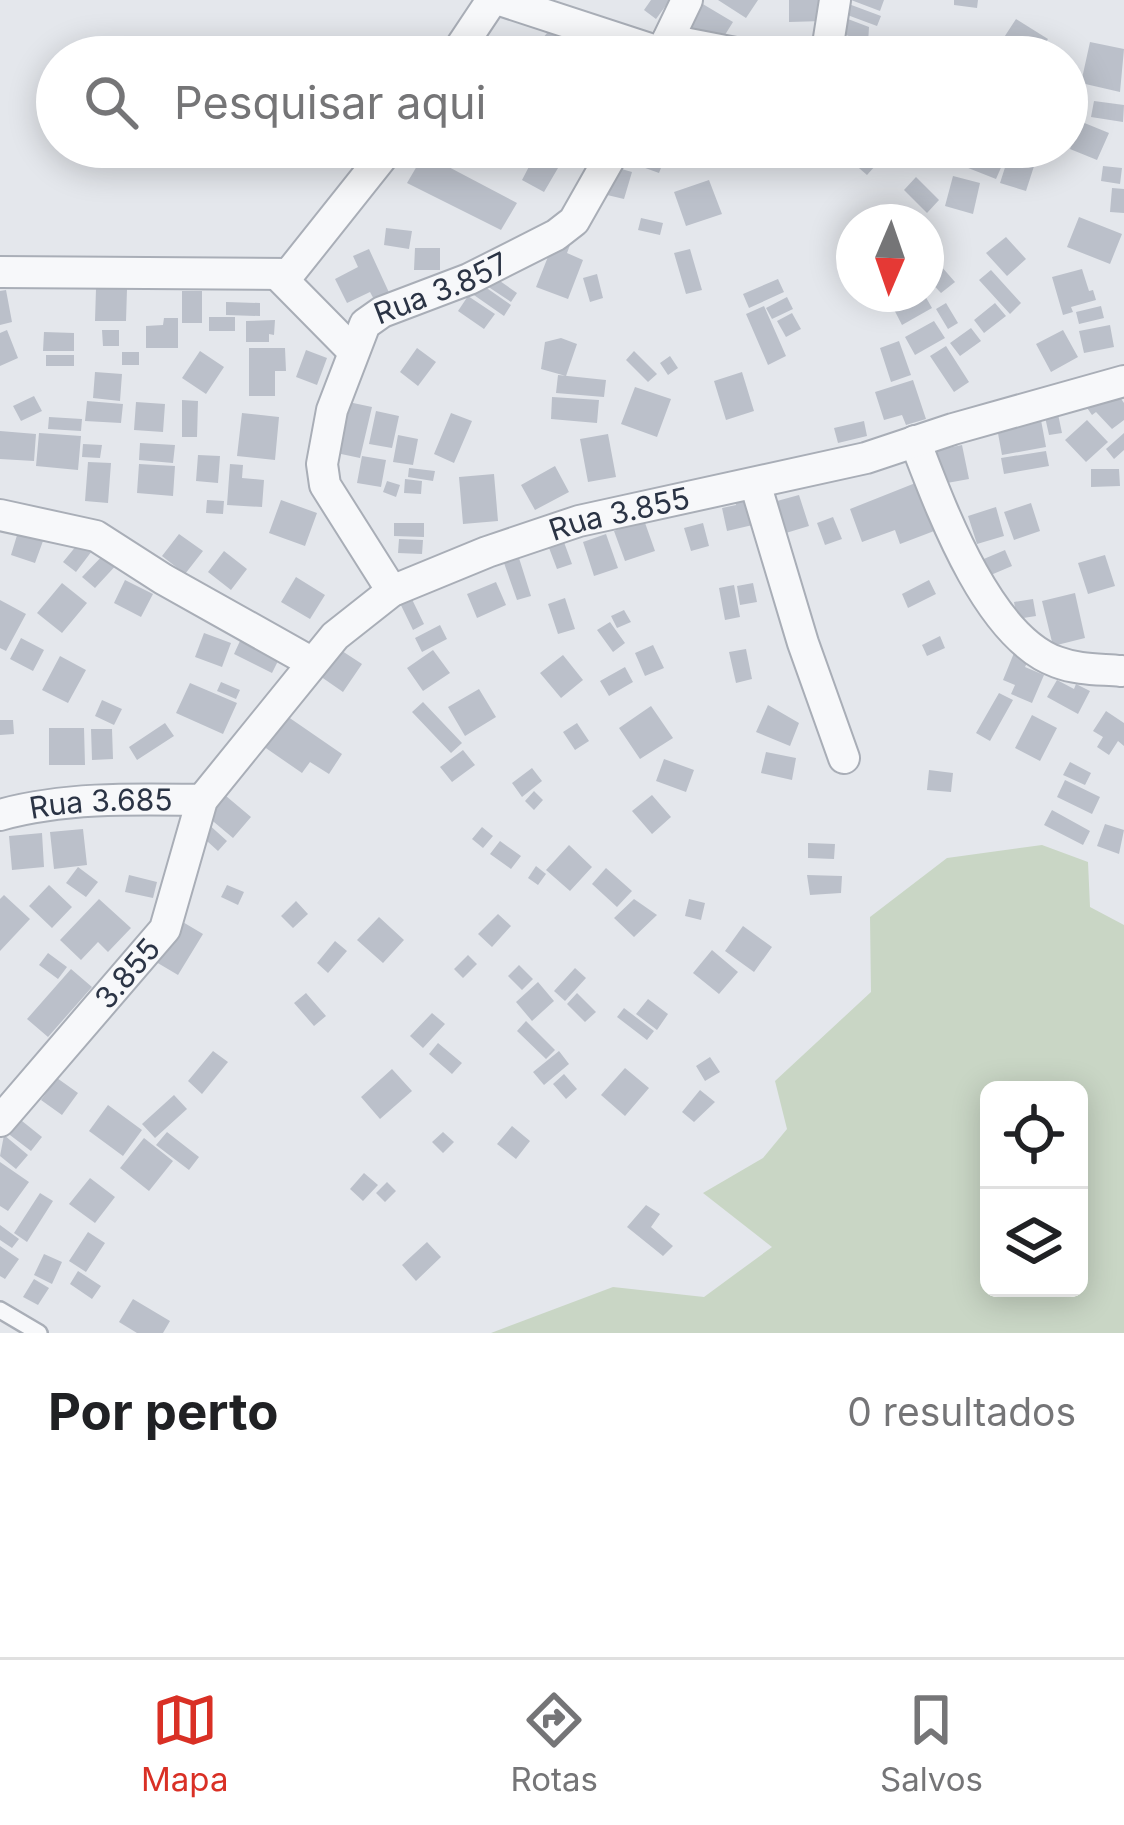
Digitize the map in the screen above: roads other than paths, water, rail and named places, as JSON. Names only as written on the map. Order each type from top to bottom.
[{"type":"street","points":[[469,36],[496,0],[616,36]]},
{"type":"street","points":[[670,36],[687,0]]},
{"type":"street","points":[[830,36],[836,0]]},
{"type":"street","points":[[0,272],[280,277],[295,268],[374,168]]},
{"type":"street","name":"Rua 3.857","points":[[392,591],[325,485],[322,464],[332,410],[365,324],[382,312],[541,244],[574,221],[604,168]]},
{"type":"street","points":[[280,277],[352,350]]},
{"type":"street","name":"Rua 3.855","points":[[202,800],[334,636],[392,591],[579,521],[866,458],[1124,381]]},
{"type":"street","points":[[915,441],[970,566],[1022,641],[1054,662],[1121,671]]},
{"type":"street","points":[[755,483],[844,758]]},
{"type":"street","points":[[0,514],[96,536],[163,580],[311,662]]},
{"type":"street","name":"Rua 3.685","points":[[0,815],[134,799],[202,800]]},
{"type":"street","name":"3.855","points":[[0,1121],[165,929],[202,800]]},
{"type":"lane","points":[[0,1310],[39,1333]]}]
